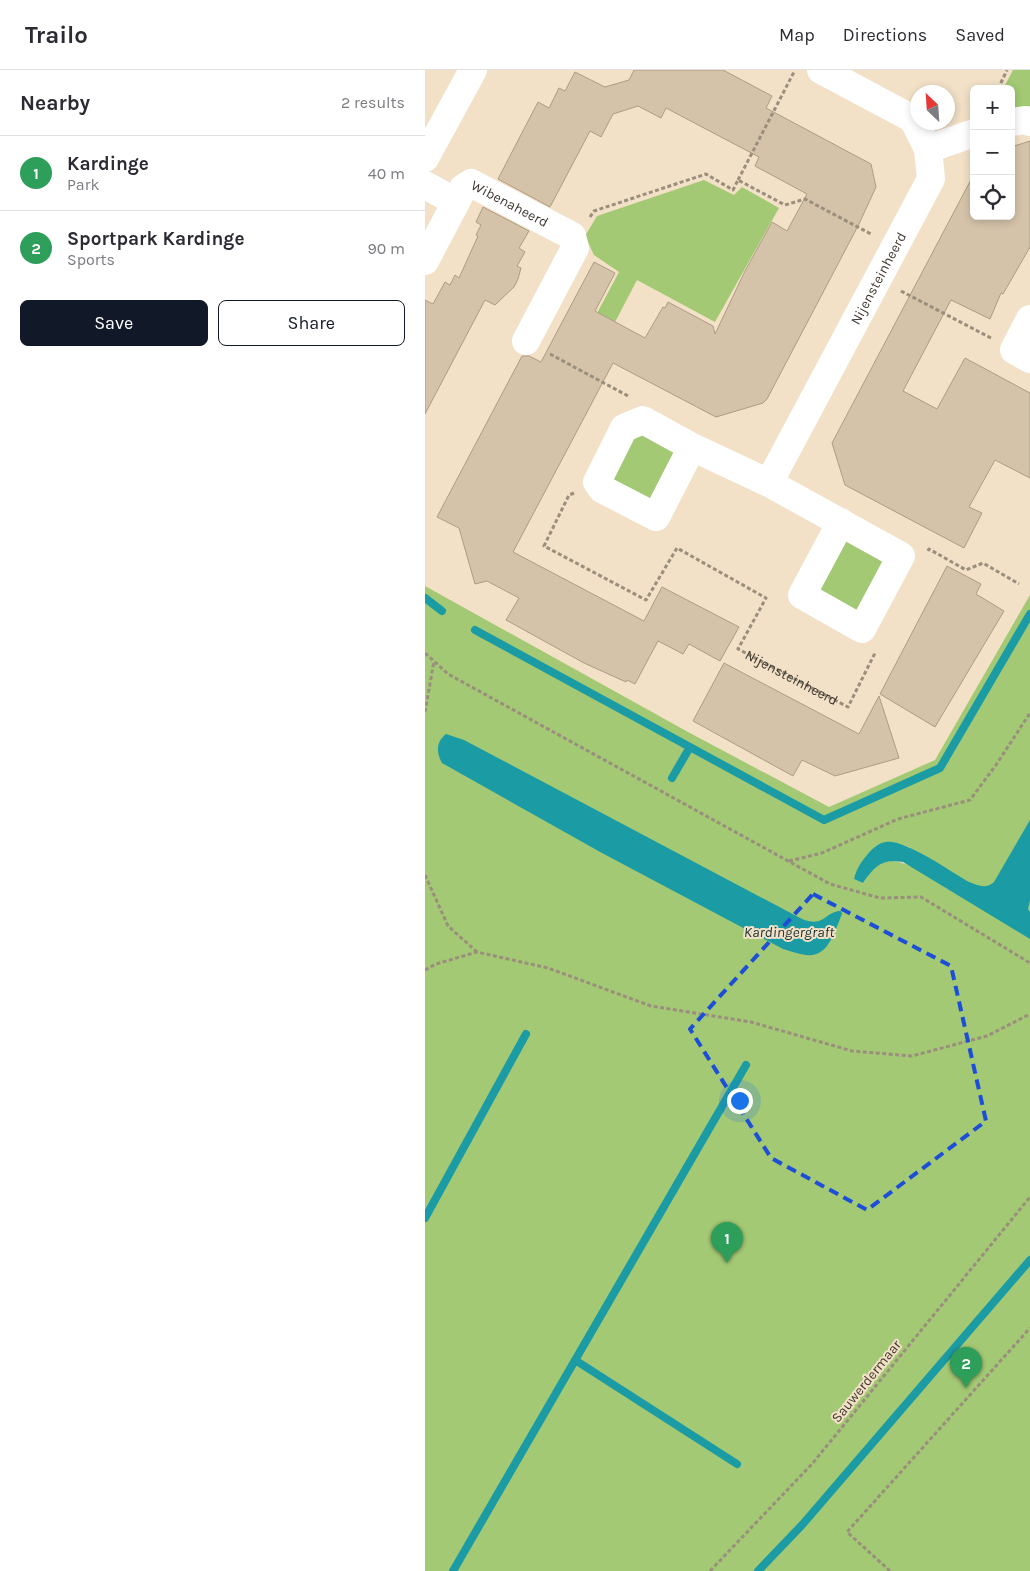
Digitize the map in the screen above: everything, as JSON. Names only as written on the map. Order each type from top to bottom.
[{"type":"street","points":[[428,147],[473,70]]},
{"type":"street","name":"Nijensteinheerd","points":[[769,483],[931,179],[928,149],[913,118],[821,70]]},
{"type":"street","points":[[1015,121],[1026,120],[1030,122]]},
{"type":"street","points":[[928,149],[970,134]]},
{"type":"street","name":"Wibenaheerd","points":[[425,261],[463,188],[471,183],[573,240]]},
{"type":"street","name":"Wibenaheerd","points":[[425,185],[455,202]]},
{"type":"street","points":[[526,341],[575,248],[573,240]]},
{"type":"street","points":[[1022,355],[1030,319]]},
{"type":"street","points":[[692,447],[656,517],[601,489],[597,482],[624,428],[643,420],[692,447],[769,483],[841,522],[911,561],[862,628],[801,595],[841,522]]},
{"type":"path","points":[[573,240],[594,210],[706,174],[733,190],[795,70]]},
{"type":"path","points":[[1000,85],[1007,70]]},
{"type":"path","points":[[738,180],[785,205],[805,199],[895,247]]},
{"type":"path","points":[[878,278],[1022,355]]},
{"type":"path","points":[[526,341],[649,407],[643,420]]},
{"type":"path","name":"Nijensteinheerd","points":[[597,482],[569,495],[544,546],[647,600],[677,548],[766,598],[738,649],[848,707],[877,650]]},
{"type":"path","points":[[911,561],[929,549],[965,570],[983,564],[1019,584]]},
{"type":"path","points":[[425,653],[448,674],[830,884],[880,898],[921,897],[1030,963]]},
{"type":"path","points":[[425,712],[434,661]]},
{"type":"path","points":[[789,861],[822,854],[899,819],[970,800],[996,765],[1030,713]]},
{"type":"path","points":[[425,875],[448,926],[477,952]]},
{"type":"path","points":[[425,970],[436,964],[477,952],[548,968],[651,1006],[751,1022],[852,1051],[912,1056],[987,1036],[1030,1014]]},
{"type":"path","name":"Sauwerdermaar","points":[[710,1571],[812,1464],[1030,1197]]},
{"type":"path","points":[[889,1571],[847,1532],[1030,1328]]},
{"type":"highlighted area","points":[[813,894],[951,966],[986,1121],[867,1210],[771,1158],[690,1029]]},
{"type":"green space","points":[[1013,70],[1030,70],[1030,110],[1015,110],[1015,85],[1005,85]]},
{"type":"green space","points":[[704,180],[734,195],[742,187],[779,208],[715,322],[637,280],[590,370],[572,360],[619,272],[594,255],[585,236],[597,216]]},
{"type":"green space","points":[[639,432],[681,450],[653,506],[606,481],[628,437]]},
{"type":"green space","points":[[843,532],[886,559],[862,616],[814,591]]},
{"type":"green space","points":[[425,586],[688,732],[829,807],[935,760],[1030,595],[1030,1571],[425,1571]],"holes":[[[890,842],[909,847],[949,890],[915,868],[896,861],[878,865],[863,883],[855,879]]]},
{"type":"water","name":"Kardingergraft","points":[[446,734],[464,740],[802,919],[816,922],[841,911],[842,914],[834,935],[826,948],[814,955],[803,955],[783,949],[602,853],[442,763],[438,747],[440,740]]},
{"type":"water","points":[[1030,820],[1030,900],[1028,909],[1030,912],[1030,939],[903,862],[895,861],[879,865],[863,883],[854,879],[859,866],[873,849],[886,842],[894,842],[916,851],[969,882],[979,886],[988,886],[994,882]]},
{"type":"building","points":[[634,70],[723,70],[772,96],[766,108],[871,164],[876,187],[859,224],[767,399],[763,403],[716,417],[613,363],[513,552],[644,621],[662,587],[739,627],[720,661],[689,644],[683,654],[658,641],[635,684],[627,680],[626,682],[584,663],[506,620],[519,598],[487,581],[475,584],[459,528],[437,517],[522,356],[529,356],[541,362],[594,262],[615,273],[595,311],[645,338],[663,307],[665,308],[668,302],[713,326],[715,334],[745,271],[772,222],[787,231],[807,194],[755,166],[759,157],[666,108],[661,118],[638,106],[613,114],[601,137],[590,131],[550,207],[498,179],[538,102],[549,108],[559,88],[565,91],[575,72],[605,87],[629,80]]},
{"type":"building","points":[[1030,141],[1030,247],[1003,294],[1001,293],[990,319],[951,300],[903,391],[937,409],[965,358],[1030,393],[1030,478],[995,460],[969,507],[982,513],[964,548],[845,485],[832,443],[970,182],[970,220],[1015,220],[1015,146]]},
{"type":"building","points":[[483,207],[529,231],[519,248],[525,252],[517,266],[521,268],[518,279],[514,287],[495,305],[485,300],[425,414],[425,300],[433,304],[445,282],[450,285],[455,275],[459,278],[478,236],[476,235],[481,225],[476,222]]},
{"type":"building","points":[[947,566],[981,584],[976,594],[1004,611],[935,727],[880,694]]},
{"type":"building","points":[[724,663],[859,734],[879,696],[899,758],[835,776],[802,760],[793,776],[693,721]]},
{"type":"waterway","points":[[425,598],[442,611]]},
{"type":"waterway","points":[[475,630],[824,820],[940,768],[1030,614]]},
{"type":"waterway","points":[[672,778],[690,747]]},
{"type":"waterway","points":[[425,1218],[526,1034]]},
{"type":"waterway","points":[[453,1571],[746,1065]]},
{"type":"waterway","points":[[758,1571],[802,1525],[1030,1260]]},
{"type":"waterway","points":[[575,1360],[737,1464]]},
{"type":"place","name":"Kardinge","points":[[727,1263]]},
{"type":"place","name":"Sportpark Kardinge","points":[[966,1388]]}]
